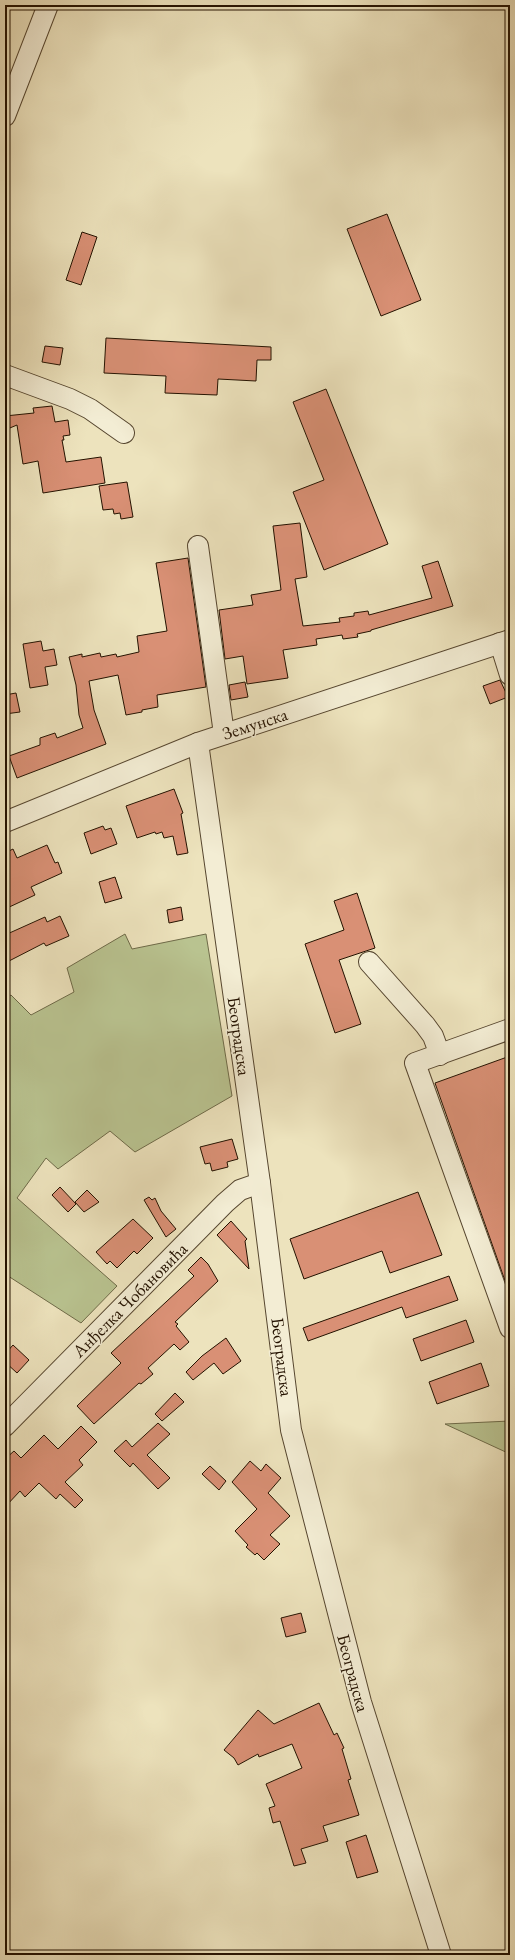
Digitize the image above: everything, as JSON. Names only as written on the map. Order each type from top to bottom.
[{"type":"street","points":[[5,116],[48,5]]},
{"type":"street","points":[[5,375],[70,399],[90,410],[124,433]]},
{"type":"street","points":[[198,546],[224,734]]},
{"type":"street","points":[[505,642],[510,675]]},
{"type":"street","name":"Земунска","points":[[5,822],[198,743],[505,642]]},
{"type":"street","name":"Београдска","points":[[198,743],[260,1183],[290,1417],[297,1456],[361,1702],[441,1955]]},
{"type":"street","points":[[369,962],[425,1025],[433,1036],[440,1055]]},
{"type":"street","points":[[510,1029],[415,1063],[510,1328]]},
{"type":"street","name":"Анђелка Чобановића","points":[[5,1426],[225,1203],[240,1190],[260,1183]]},
{"type":"green space","points":[[125,934],[132,949],[206,934],[232,1096],[135,1152],[110,1131],[58,1169],[46,1158],[17,1198],[117,1286],[81,1323],[5,1274],[5,999],[11,995],[31,1015],[74,992],[67,968]]},
{"type":"green space","points":[[510,1421],[510,1454],[445,1424]]},
{"type":"building","points":[[387,214],[421,300],[381,316],[347,229]]},
{"type":"building","points":[[82,232],[97,237],[81,285],[66,280]]},
{"type":"building","points":[[106,338],[271,347],[271,360],[257,360],[256,381],[218,379],[217,395],[165,393],[166,376],[104,373]]},
{"type":"building","points":[[45,346],[63,348],[60,365],[42,362]]},
{"type":"building","points":[[326,389],[388,544],[324,570],[293,492],[324,480],[293,402]]},
{"type":"building","points":[[52,406],[55,422],[68,420],[70,435],[63,436],[64,440],[62,440],[66,462],[101,457],[105,483],[43,493],[38,461],[23,464],[17,425],[5,430],[5,416],[34,413],[33,408]]},
{"type":"building","points":[[127,482],[133,517],[121,519],[120,513],[114,514],[113,509],[103,510],[99,486]]},
{"type":"building","points":[[300,523],[307,577],[295,579],[303,626],[340,622],[339,618],[354,616],[354,613],[368,611],[369,615],[432,598],[422,566],[438,561],[453,606],[357,634],[358,637],[343,639],[342,635],[316,639],[317,645],[283,650],[288,678],[247,684],[243,656],[225,659],[219,610],[253,605],[251,595],[281,590],[273,526]]},
{"type":"building","points":[[188,558],[206,687],[157,695],[158,707],[126,715],[118,675],[89,681],[94,710],[106,744],[17,778],[9,756],[40,745],[40,738],[55,733],[57,738],[83,728],[79,715],[76,685],[69,657],[82,654],[82,657],[100,653],[101,657],[116,654],[117,657],[139,652],[137,636],[167,631],[156,563]]},
{"type":"building","points":[[41,641],[43,651],[54,649],[57,665],[45,667],[48,685],[30,688],[23,644]]},
{"type":"building","points":[[500,680],[508,697],[490,704],[483,686]]},
{"type":"building","points":[[245,682],[248,697],[231,700],[229,685]]},
{"type":"building","points":[[16,693],[20,712],[5,714],[5,695]]},
{"type":"building","points":[[174,789],[183,813],[181,814],[188,853],[177,855],[173,836],[164,838],[162,832],[156,834],[155,832],[137,838],[126,806]]},
{"type":"building","points":[[103,826],[105,830],[111,828],[117,844],[91,854],[84,833]]},
{"type":"building","points":[[47,845],[55,863],[58,862],[62,873],[31,887],[35,895],[5,909],[5,853],[13,849],[17,858]]},
{"type":"building","points":[[115,877],[122,898],[105,903],[99,882]]},
{"type":"building","points":[[357,893],[375,948],[339,960],[361,1024],[335,1033],[305,944],[344,930],[334,901]]},
{"type":"building","points":[[181,907],[183,920],[169,923],[167,910]]},
{"type":"building","points":[[60,916],[69,936],[46,946],[44,943],[9,961],[5,955],[5,935],[45,917],[47,922]]},
{"type":"building","points":[[510,1056],[510,1292],[509,1292],[435,1083]]},
{"type":"building","points":[[232,1139],[238,1159],[227,1162],[228,1167],[212,1171],[210,1163],[205,1164],[200,1147]]},
{"type":"building","points":[[60,1187],[76,1204],[68,1212],[52,1195]]},
{"type":"building","points":[[87,1190],[99,1202],[84,1212],[75,1202]]},
{"type":"building","points":[[418,1192],[442,1255],[390,1273],[382,1251],[304,1279],[290,1239]]},
{"type":"building","points":[[149,1197],[152,1200],[155,1198],[161,1211],[176,1229],[166,1237],[144,1200]]},
{"type":"building","points":[[133,1219],[153,1238],[137,1254],[134,1251],[117,1268],[110,1261],[107,1264],[96,1252]]},
{"type":"building","points":[[231,1221],[247,1239],[245,1241],[249,1269],[217,1235]]},
{"type":"building","points":[[201,1257],[208,1264],[218,1281],[175,1322],[178,1324],[176,1326],[189,1342],[180,1350],[174,1344],[148,1368],[153,1374],[141,1384],[139,1383],[94,1424],[77,1406],[121,1363],[111,1353],[194,1276],[188,1270]]},
{"type":"building","points":[[449,1276],[458,1300],[406,1318],[402,1307],[308,1341],[303,1328]]},
{"type":"building","points":[[466,1320],[474,1342],[421,1361],[413,1339]]},
{"type":"building","points":[[226,1338],[241,1361],[223,1374],[214,1363],[193,1380],[186,1372],[202,1356]]},
{"type":"building","points":[[13,1345],[29,1360],[17,1373],[5,1362],[5,1354]]},
{"type":"building","points":[[481,1363],[489,1386],[437,1404],[429,1382]]},
{"type":"building","points":[[175,1393],[184,1402],[162,1421],[155,1414]]},
{"type":"building","points":[[158,1423],[170,1434],[147,1455],[170,1478],[158,1489],[133,1463],[130,1467],[114,1451],[126,1440],[132,1447]]},
{"type":"building","points":[[81,1426],[97,1442],[79,1460],[83,1465],[65,1482],[83,1500],[75,1508],[60,1494],[56,1499],[39,1483],[25,1497],[20,1491],[5,1507],[5,1459],[14,1451],[21,1458],[44,1435],[58,1449]]},
{"type":"building","points":[[250,1461],[261,1471],[266,1464],[281,1478],[268,1493],[290,1516],[270,1535],[280,1544],[264,1560],[257,1553],[255,1555],[246,1547],[248,1545],[235,1531],[257,1509],[232,1482]]},
{"type":"building","points":[[210,1466],[226,1481],[219,1490],[202,1474]]},
{"type":"building","points":[[301,1613],[306,1632],[286,1637],[281,1618]]},
{"type":"building","points":[[319,1703],[334,1735],[337,1733],[344,1748],[342,1749],[351,1779],[348,1780],[359,1815],[323,1826],[328,1841],[301,1849],[306,1863],[294,1866],[280,1821],[273,1823],[269,1808],[275,1806],[266,1784],[302,1768],[292,1744],[259,1757],[258,1754],[238,1765],[234,1758],[224,1750],[258,1710],[274,1724]]},
{"type":"building","points":[[366,1835],[378,1872],[357,1878],[346,1842]]}]
